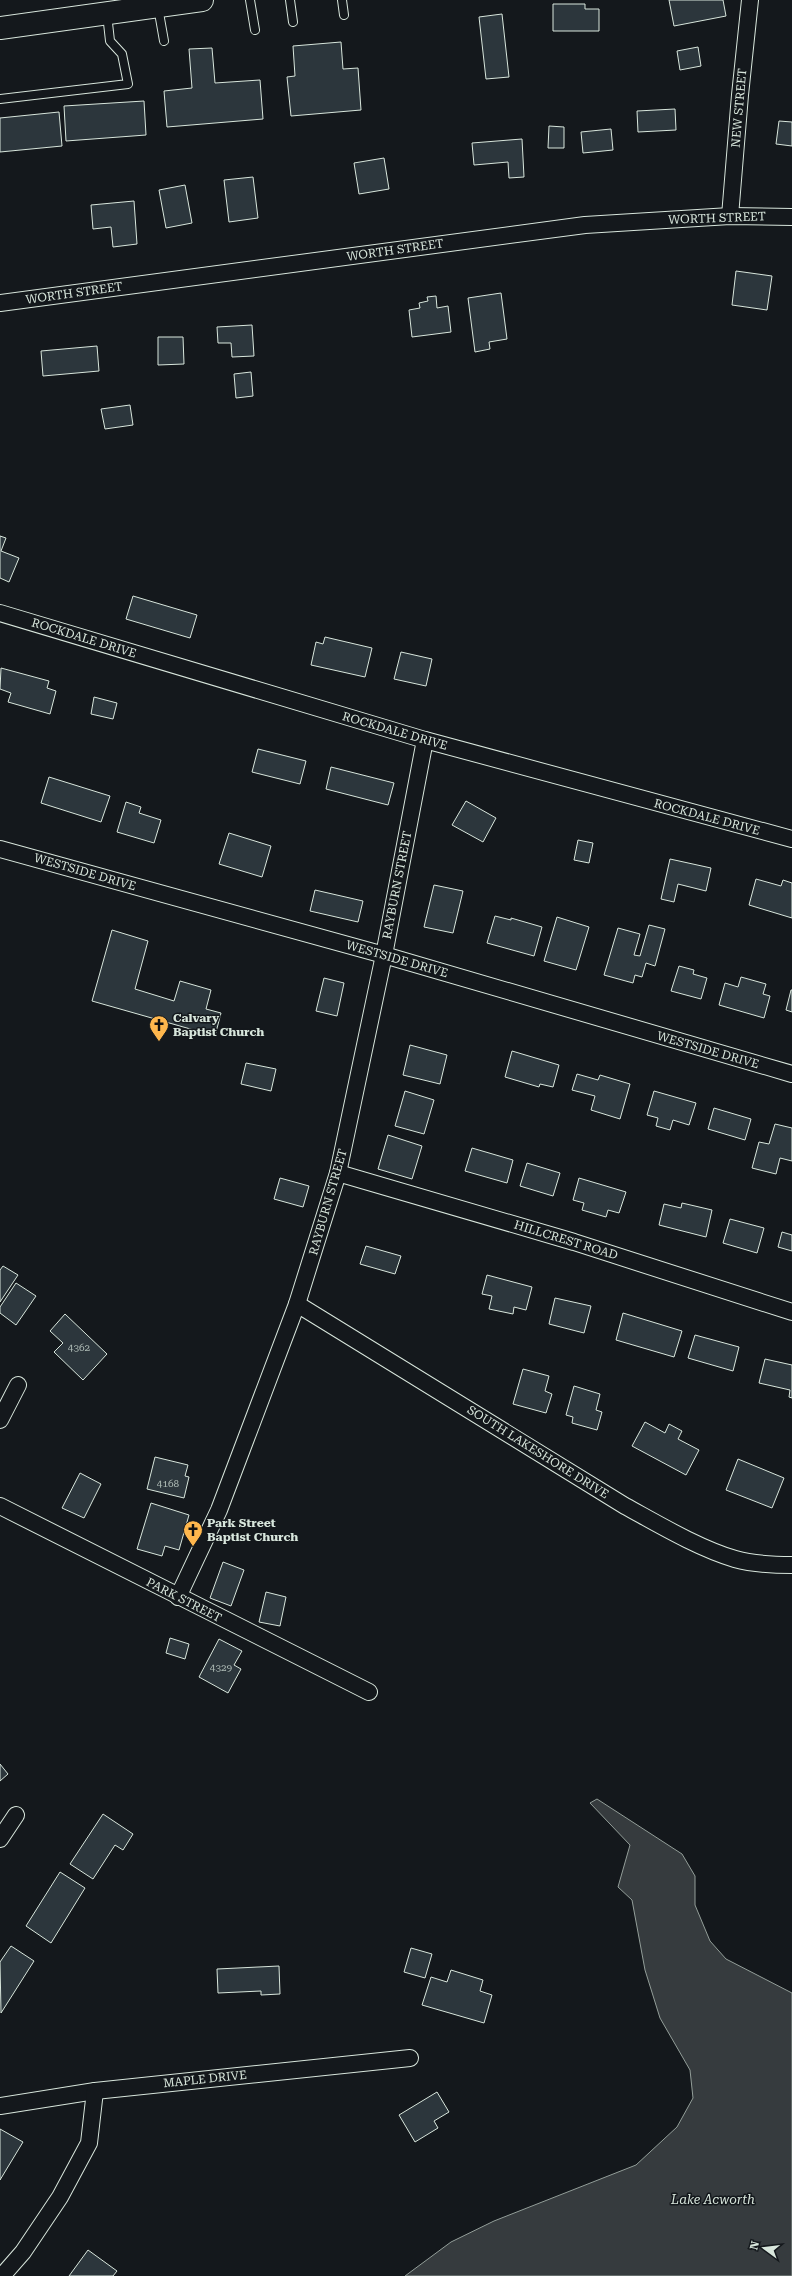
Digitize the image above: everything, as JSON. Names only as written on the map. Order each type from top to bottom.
[{"type":"main road","points":[[0,28],[106,13],[144,5],[202,0]]},
{"type":"street","name":"NEW STREET","points":[[730,216],[750,0]]},
{"type":"street","name":"WORTH STREET","points":[[0,303],[585,225],[730,216],[792,217]]},
{"type":"street","name":"ROCKDALE DRIVE","points":[[0,613],[425,740],[792,839]]},
{"type":"street","name":"RAYBURN STREET","points":[[178,1597],[219,1510],[298,1304],[338,1173],[384,955],[425,740]]},
{"type":"street","name":"WESTSIDE DRIVE","points":[[0,849],[384,955],[792,1074]]},
{"type":"street","name":"HILLCREST ROAD","points":[[338,1173],[574,1242],[792,1312]]},
{"type":"street","name":"SOUTH LAKESHORE DRIVE","points":[[298,1304],[625,1506],[678,1535],[734,1559],[763,1565],[792,1565]]},
{"type":"street","points":[[0,1420],[18,1385]]},
{"type":"street","name":"PARK STREET","points":[[0,1506],[369,1692]]},
{"type":"street","points":[[0,1839],[16,1815]]},
{"type":"street","name":"MAPLE DRIVE","points":[[0,2106],[95,2091],[410,2058]]},
{"type":"street","points":[[2,2276],[23,2252],[60,2197],[89,2143],[95,2091]]},
{"type":"lane","points":[[250,0],[255,30]]},
{"type":"lane","points":[[290,0],[293,22]]},
{"type":"lane","points":[[342,0],[344,15]]},
{"type":"lane","points":[[144,5],[164,41]]},
{"type":"lane","points":[[0,99],[128,84],[122,54],[110,41],[106,13]]},
{"type":"water","name":"Lake Acworth","points":[[597,1799],[682,1854],[695,1876],[695,1905],[710,1941],[726,1959],[792,1993],[792,2276],[405,2276],[451,2242],[494,2221],[636,2165],[677,2127],[693,2098],[690,2070],[660,2018],[645,1970],[632,1900],[618,1887],[630,1845],[590,1803]]},
{"type":"building","points":[[669,0],[723,0],[726,16],[674,26]]},
{"type":"building","points":[[553,4],[585,4],[585,9],[599,9],[599,31],[553,31]]},
{"type":"building","points":[[502,14],[509,77],[486,79],[479,17]]},
{"type":"building","points":[[341,42],[343,69],[358,68],[361,110],[291,116],[287,77],[295,76],[293,46]]},
{"type":"building","points":[[698,47],[701,66],[680,70],[677,51]]},
{"type":"building","points":[[212,48],[215,83],[260,80],[263,119],[167,127],[164,91],[192,88],[189,49]]},
{"type":"building","points":[[144,101],[146,135],[66,141],[64,106]]},
{"type":"building","points":[[675,109],[676,130],[638,132],[637,111]]},
{"type":"building","points":[[59,112],[62,146],[0,152],[0,118]]},
{"type":"building","points":[[779,121],[792,122],[792,146],[776,144]]},
{"type":"building","points":[[549,126],[564,127],[564,148],[548,148]]},
{"type":"building","points":[[611,129],[613,150],[583,153],[581,132]]},
{"type":"building","points":[[522,139],[524,177],[509,178],[508,162],[474,165],[472,143]]},
{"type":"building","points":[[384,158],[389,189],[359,194],[354,163]]},
{"type":"building","points":[[253,177],[258,218],[229,222],[224,180]]},
{"type":"building","points":[[185,185],[192,223],[166,228],[159,190]]},
{"type":"building","points":[[134,201],[137,244],[113,247],[111,227],[93,229],[91,205]]},
{"type":"building","points":[[736,271],[772,276],[767,310],[732,305]]},
{"type":"building","points":[[501,293],[507,339],[489,342],[490,349],[475,352],[468,298]]},
{"type":"building","points":[[436,296],[437,308],[448,306],[451,332],[412,337],[409,310],[420,308],[419,303],[428,301],[427,297]]},
{"type":"building","points":[[252,325],[254,356],[232,357],[231,343],[218,343],[217,327]]},
{"type":"building","points":[[158,337],[183,337],[184,364],[158,365]]},
{"type":"building","points":[[97,346],[99,371],[43,376],[41,351]]},
{"type":"building","points":[[251,372],[253,396],[236,398],[234,374]]},
{"type":"building","points":[[130,405],[133,425],[105,429],[101,409]]},
{"type":"building","points":[[0,536],[6,538],[1,551],[19,558],[9,582],[0,578]]},
{"type":"building","points":[[133,596],[197,615],[190,638],[126,619]]},
{"type":"building","points":[[325,637],[372,648],[365,677],[311,665],[316,642],[323,644]]},
{"type":"building","points":[[401,652],[432,659],[426,686],[394,679]]},
{"type":"building","points":[[1,668],[49,681],[47,688],[56,691],[50,714],[8,702],[11,693],[0,689]]},
{"type":"building","points":[[94,697],[117,703],[113,719],[91,714]]},
{"type":"building","points":[[258,749],[306,761],[300,784],[252,772]]},
{"type":"building","points":[[331,767],[394,783],[388,805],[326,789]]},
{"type":"building","points":[[49,777],[110,796],[101,822],[41,803]]},
{"type":"building","points":[[466,801],[496,818],[483,842],[452,825]]},
{"type":"building","points":[[126,802],[141,807],[139,813],[161,820],[154,843],[117,832]]},
{"type":"building","points":[[229,833],[271,846],[262,877],[219,864]]},
{"type":"building","points":[[578,840],[593,843],[589,863],[574,860]]},
{"type":"building","points":[[670,859],[711,868],[706,891],[678,884],[674,902],[661,899]]},
{"type":"building","points":[[756,879],[781,886],[783,880],[792,883],[792,918],[749,905]]},
{"type":"building","points":[[434,885],[463,891],[453,933],[424,927]]},
{"type":"building","points":[[315,890],[363,901],[358,922],[310,911]]},
{"type":"building","points":[[495,916],[511,920],[511,918],[542,927],[534,956],[487,943]]},
{"type":"building","points":[[557,917],[589,927],[576,970],[544,961]]},
{"type":"building","points":[[649,925],[665,929],[655,966],[646,963],[642,977],[635,975],[633,983],[604,975],[618,928],[640,934],[634,955],[640,956]]},
{"type":"building","points":[[112,930],[148,941],[135,989],[174,1001],[180,981],[211,990],[206,1009],[221,1013],[215,1036],[92,1001]]},
{"type":"building","points":[[679,966],[694,970],[693,974],[707,978],[701,999],[671,991]]},
{"type":"building","points":[[741,977],[766,984],[763,994],[770,996],[764,1018],[719,1005],[725,983],[738,987]]},
{"type":"building","points":[[324,978],[344,983],[337,1016],[316,1011]]},
{"type":"building","points":[[792,990],[792,1012],[786,1010]]},
{"type":"building","points":[[410,1045],[447,1055],[440,1084],[403,1075]]},
{"type":"building","points":[[512,1051],[559,1065],[553,1087],[540,1084],[539,1087],[505,1077]]},
{"type":"building","points":[[246,1063],[276,1069],[271,1091],[241,1084]]},
{"type":"building","points":[[577,1074],[598,1080],[600,1075],[630,1084],[620,1119],[591,1110],[595,1096],[572,1090]]},
{"type":"building","points":[[405,1091],[434,1100],[424,1134],[395,1126]]},
{"type":"building","points":[[654,1091],[696,1103],[689,1125],[673,1120],[670,1130],[656,1126],[658,1118],[647,1115]]},
{"type":"building","points":[[714,1108],[751,1119],[745,1140],[708,1129]]},
{"type":"building","points":[[775,1124],[792,1128],[792,1161],[780,1158],[776,1174],[752,1168],[759,1142],[769,1144]]},
{"type":"building","points":[[388,1135],[422,1146],[412,1179],[378,1169]]},
{"type":"building","points":[[472,1148],[513,1160],[507,1183],[465,1171]]},
{"type":"building","points":[[527,1163],[560,1173],[553,1196],[520,1186]]},
{"type":"building","points":[[280,1178],[309,1186],[303,1207],[274,1199]]},
{"type":"building","points":[[579,1178],[626,1192],[619,1213],[608,1210],[606,1217],[582,1210],[584,1203],[573,1200]]},
{"type":"building","points":[[682,1203],[712,1210],[706,1237],[659,1225],[664,1204],[681,1208]]},
{"type":"building","points":[[730,1219],[764,1228],[757,1253],[723,1243]]},
{"type":"building","points":[[782,1232],[792,1235],[792,1251],[778,1247]]},
{"type":"building","points":[[366,1246],[401,1256],[395,1274],[360,1264]]},
{"type":"building","points":[[3,1266],[18,1275],[0,1302],[0,1270]]},
{"type":"building","points":[[487,1275],[532,1287],[526,1310],[514,1307],[513,1314],[489,1309],[492,1296],[482,1294]]},
{"type":"building","points":[[16,1283],[36,1296],[16,1325],[0,1313],[0,1307]]},
{"type":"building","points":[[555,1298],[591,1306],[584,1333],[549,1324]]},
{"type":"building","points":[[623,1313],[682,1331],[674,1357],[616,1340]]},
{"type":"building","points":[[65,1314],[107,1354],[83,1380],[54,1352],[63,1343],[50,1331]]},
{"type":"building","points":[[695,1335],[739,1347],[733,1371],[688,1358]]},
{"type":"building","points":[[765,1359],[792,1365],[792,1398],[789,1397],[790,1390],[759,1383]]},
{"type":"building","points":[[523,1369],[549,1376],[545,1391],[552,1394],[546,1413],[513,1404]]},
{"type":"building","points":[[574,1386],[600,1394],[596,1410],[602,1412],[597,1430],[572,1423],[573,1417],[566,1415]]},
{"type":"building","points":[[645,1422],[665,1433],[669,1424],[682,1431],[678,1439],[699,1450],[686,1475],[632,1446]]},
{"type":"building","points":[[155,1457],[188,1465],[185,1476],[189,1477],[184,1498],[147,1489]]},
{"type":"building","points":[[738,1459],[784,1478],[772,1508],[726,1490]]},
{"type":"building","points":[[80,1473],[101,1484],[84,1518],[62,1508]]},
{"type":"building","points":[[151,1503],[189,1515],[179,1550],[165,1546],[162,1556],[137,1549]]},
{"type":"building","points":[[223,1562],[244,1570],[231,1606],[210,1598]]},
{"type":"building","points":[[266,1592],[286,1597],[280,1626],[259,1622]]},
{"type":"building","points":[[170,1638],[189,1644],[185,1659],[166,1653]]},
{"type":"building","points":[[219,1639],[242,1651],[234,1665],[241,1669],[228,1693],[199,1677]]},
{"type":"building","points":[[0,1764],[8,1774],[0,1781]]},
{"type":"building","points":[[103,1814],[133,1834],[123,1850],[115,1845],[93,1879],[70,1864]]},
{"type":"building","points":[[60,1872],[85,1888],[51,1943],[26,1926]]},
{"type":"building","points":[[11,1946],[34,1961],[1,2013],[0,1962]]},
{"type":"building","points":[[411,1948],[432,1954],[425,1978],[404,1972]]},
{"type":"building","points":[[279,1966],[280,1994],[261,1995],[261,1991],[218,1993],[217,1969]]},
{"type":"building","points":[[451,1970],[483,1980],[480,1991],[492,1995],[484,2023],[422,2005],[431,1977],[447,1982]]},
{"type":"building","points":[[437,2092],[449,2112],[434,2121],[438,2128],[415,2142],[399,2115]]},
{"type":"building","points":[[0,2129],[23,2142],[0,2180]]},
{"type":"building","points":[[88,2250],[117,2271],[113,2276],[69,2276]]},
{"type":"place","name":"Calvary Baptist Church","points":[[159,1042]]},
{"type":"place","name":"Park Street Baptist Church","points":[[193,1547]]}]
